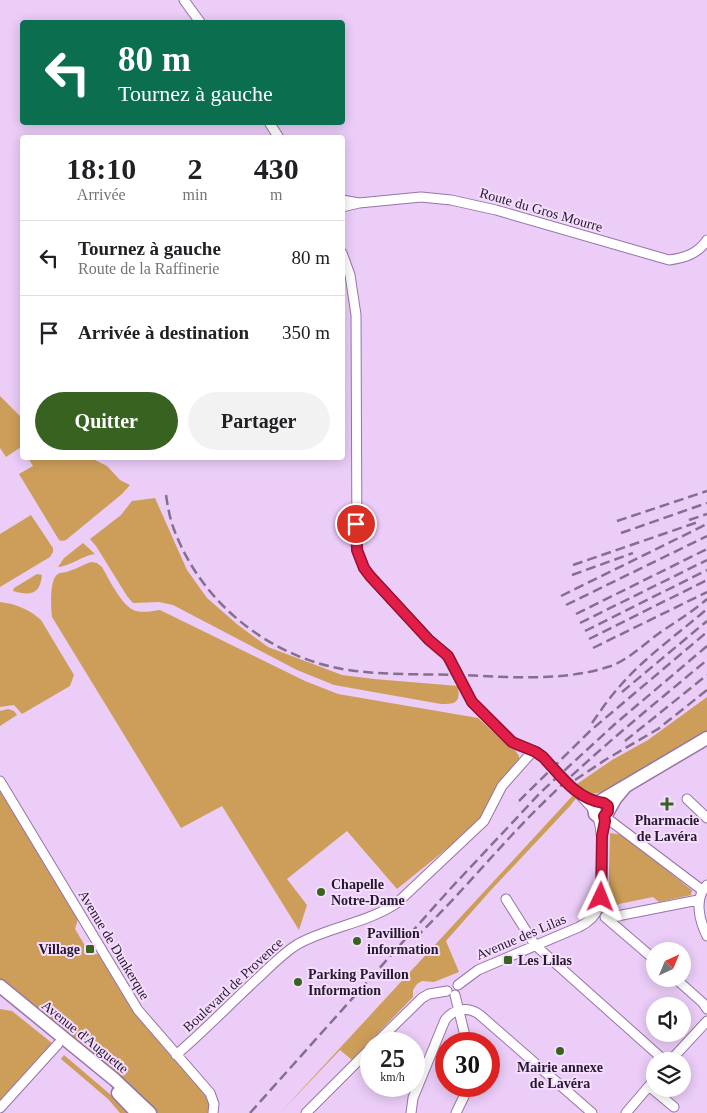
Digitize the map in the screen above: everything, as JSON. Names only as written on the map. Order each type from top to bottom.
[{"type":"main road","points":[[601,810],[610,796],[707,738]]},
{"type":"main road","name":"Avenue d'Auguette","points":[[0,986],[115,1080],[150,1113]]},
{"type":"main road","name":"Avenue d'Auguette","points":[[0,996],[108,1084],[137,1113]]},
{"type":"street","points":[[184,0],[199,20]]},
{"type":"street","name":"Route du Gros Mourre","points":[[345,206],[421,197],[451,200],[496,210],[668,260],[692,254],[707,240]]},
{"type":"street","name":"Route du Gros Mourre","points":[[345,200],[360,203]]},
{"type":"street","points":[[345,261],[350,275],[356,315],[357,550],[364,568],[429,640],[446,654],[472,702],[512,742],[543,757],[580,795],[704,887],[698,900],[703,927],[707,936]]},
{"type":"street","name":"Boulevard de Provence","points":[[176,1055],[296,945],[384,911],[397,903],[484,821],[502,786],[533,751]]},
{"type":"street","name":"Avenue de Dunkerque","points":[[0,781],[138,1010],[210,1093],[214,1104],[213,1113]]},
{"type":"street","points":[[687,799],[707,818]]},
{"type":"street","points":[[601,810],[601,897],[597,911],[646,952]]},
{"type":"street","points":[[506,899],[535,945],[655,1052]]},
{"type":"street","points":[[607,918],[698,900]]},
{"type":"street","name":"Avenue des Lilas","points":[[451,993],[448,986],[451,983],[455,982],[458,985],[478,970],[583,925],[597,911]]},
{"type":"street","points":[[686,988],[707,1009]]},
{"type":"street","points":[[387,1032],[422,998],[429,994],[451,993],[464,1032]]},
{"type":"street","points":[[411,1113],[414,1098],[446,1020],[451,1013],[468,1009],[475,1011],[592,1113]]},
{"type":"street","points":[[678,1052],[707,1021]]},
{"type":"street","points":[[0,1108],[58,1044]]},
{"type":"street","points":[[311,1111],[360,1060]]},
{"type":"street","points":[[626,1113],[646,1090]]},
{"type":"street","points":[[456,1113],[464,1097]]},
{"type":"street","points":[[664,1097],[674,1108]]},
{"type":"shaded area","points":[[0,396],[20,416],[20,448],[6,457],[0,448]]},
{"type":"shaded area","points":[[29,460],[95,460],[107,466],[120,480],[130,485],[122,494],[66,540],[62,541],[59,540],[19,474],[33,466]]},
{"type":"shaded area","points":[[155,498],[187,570],[207,598],[238,625],[268,647],[342,675],[458,686],[458,699],[454,703],[441,704],[334,685],[297,670],[173,605],[159,602],[133,603],[90,539],[121,515],[132,501]]},
{"type":"shaded area","points":[[31,515],[53,548],[53,552],[50,557],[0,587],[0,534]]},
{"type":"shaded area","points":[[83,543],[95,554],[58,567],[64,558]]},
{"type":"shaded area","points":[[91,562],[97,563],[102,567],[121,598],[136,611],[160,610],[305,681],[338,694],[478,718],[515,750],[519,760],[500,781],[485,815],[458,843],[455,842],[397,889],[347,831],[287,879],[307,905],[299,930],[222,806],[181,828],[52,617],[51,594],[55,577],[59,573],[68,572]]},
{"type":"shaded area","points":[[37,574],[42,575],[39,587],[36,590],[29,593],[13,591],[14,588]]},
{"type":"shaded area","points":[[0,602],[22,608],[41,620],[74,675],[70,686],[22,714],[14,705],[0,707]]},
{"type":"shaded area","points":[[707,697],[707,734],[609,790],[591,793],[574,786],[612,760],[648,740]]},
{"type":"shaded area","points":[[8,709],[14,711],[17,715],[0,726],[0,711]]},
{"type":"shaded area","points":[[0,790],[78,919],[75,929],[90,954],[99,954],[128,1001],[163,1047],[206,1092],[210,1099],[209,1113],[157,1113],[0,982]]},
{"type":"shaded area","points":[[575,793],[577,797],[570,806],[446,941],[459,972],[434,982],[422,981],[417,984],[413,990],[413,997],[379,1032],[360,1032],[360,1052],[352,1060],[340,1050],[280,1113]]},
{"type":"shaded area","points":[[610,833],[623,835],[692,890],[691,895],[659,902],[653,897],[608,907]]},
{"type":"shaded area","points":[[0,1009],[12,1011],[52,1043],[0,1104]]},
{"type":"shaded area","points":[[64,1055],[132,1113],[120,1113],[108,1099],[61,1059]]},
{"type":"railway","points":[[617,521],[707,491]]},
{"type":"railway","points":[[166,495],[173,527],[188,559],[204,584],[224,606],[246,626],[297,656],[325,665],[355,671],[395,674],[518,677],[556,676],[593,671],[624,660],[707,599]]},
{"type":"railway","points":[[621,533],[707,503]]},
{"type":"railway","points":[[689,520],[707,514]]},
{"type":"railway","points":[[573,565],[698,522]]},
{"type":"railway","points":[[561,596],[707,524]]},
{"type":"railway","points":[[566,605],[707,536]]},
{"type":"railway","points":[[576,614],[707,549]]},
{"type":"railway","points":[[572,575],[633,553]]},
{"type":"railway","points":[[580,623],[707,560]]},
{"type":"railway","points":[[585,631],[707,570]]},
{"type":"railway","points":[[589,639],[707,580]]},
{"type":"railway","points":[[593,648],[707,592]]},
{"type":"railway","points":[[592,723],[630,675],[651,655],[707,609]]},
{"type":"railway","points":[[622,692],[707,621]]},
{"type":"railway","points":[[519,801],[590,731],[707,632]]},
{"type":"railway","points":[[250,1113],[451,888],[541,792],[615,724],[707,646]]},
{"type":"railway","points":[[415,938],[572,775],[707,660]]},
{"type":"railway","points":[[625,741],[707,675]]},
{"type":"railway","points":[[575,780],[658,729],[707,690]]},
{"type":"place","name":"Pharmacie de Lavéra","points":[[667,804]]},
{"type":"place","name":"Chapelle Notre-Dame","points":[[321,892]]},
{"type":"place","name":"Pavillion information","points":[[357,941]]},
{"type":"place","name":"Village","points":[[90,949]]},
{"type":"place","name":"Les Lilas","points":[[508,960]]},
{"type":"place","name":"Parking Pavillon Information","points":[[298,982]]},
{"type":"place","name":"Mairie annexe de Lavéra","points":[[560,1051]]},
{"type":"route","points":[[356,524],[357,550],[364,568],[380,589],[429,640],[448,656],[472,702],[512,742],[543,757],[580,795],[608,806],[608,813],[604,816],[602,836],[601,897]]}]
